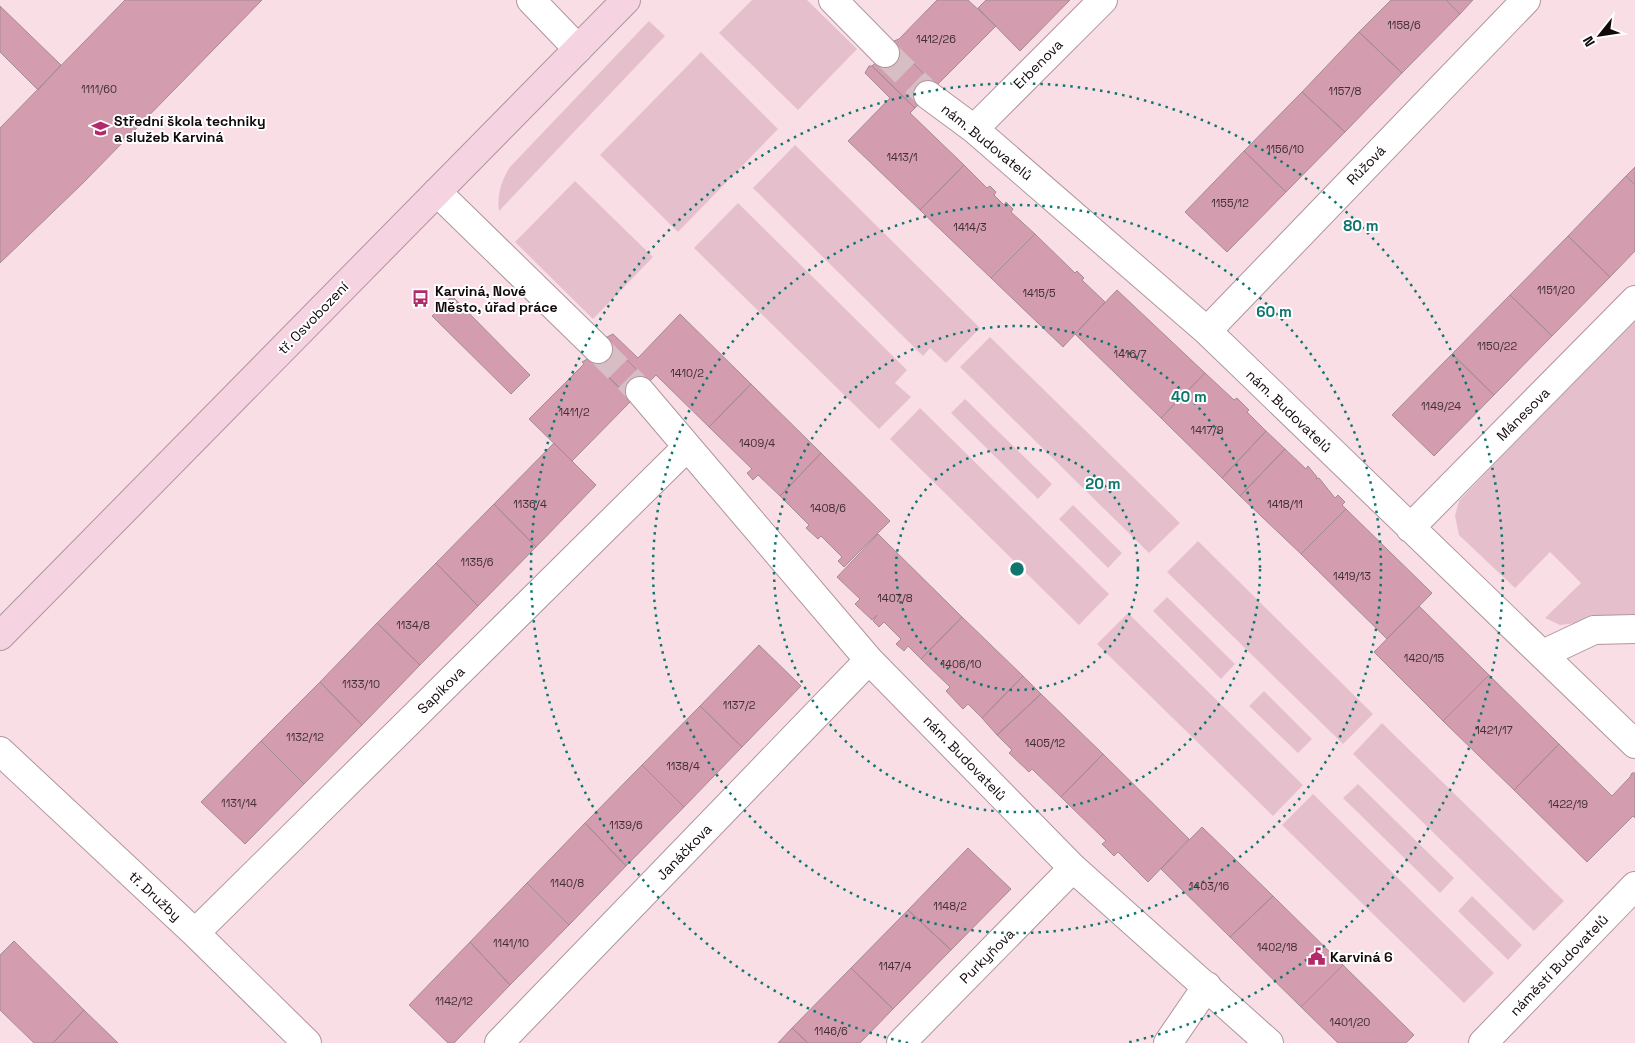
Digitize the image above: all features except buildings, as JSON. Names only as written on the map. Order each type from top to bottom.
[{"type":"street","points":[[531,0],[578,48]]},
{"type":"street","name":"tř. Osvobození","points":[[0,636],[626,0]]},
{"type":"street","points":[[833,0],[885,53]]},
{"type":"street","name":"Erbenova","points":[[974,129],[1103,0]]},
{"type":"street","name":"Růžová","points":[[1207,331],[1526,0]]},
{"type":"street","name":"nám. Budovatelů","points":[[928,95],[974,129],[1207,331],[1635,744]]},
{"type":"street","points":[[437,192],[598,349]]},
{"type":"street","name":"Mánesova","points":[[1410,528],[1635,300]]},
{"type":"street","name":"nám. Budovatelů","points":[[640,391],[869,660],[1073,868],[1269,1043]]},
{"type":"street","name":"Sapíkova","points":[[195,933],[687,447]]},
{"type":"street","points":[[1543,654],[1594,630],[1635,629]]},
{"type":"street","name":"Janáčkova","points":[[499,1043],[869,660]]},
{"type":"street","name":"tř. Družby","points":[[0,751],[195,933],[308,1043]]},
{"type":"street","name":"Purkyňova","points":[[901,1043],[1073,868]]},
{"type":"street","name":"náměstí Budovatelů","points":[[1483,1043],[1635,886]]},
{"type":"street","points":[[1168,1043],[1207,986]]},
{"type":"shaded area","points":[[752,0],[807,0],[857,49],[798,110],[719,33]]},
{"type":"shaded area","points":[[649,21],[665,36],[499,211],[500,188],[510,167]]},
{"type":"shaded area","points":[[701,52],[778,129],[678,232],[600,155]]},
{"type":"shaded area","points":[[795,145],[980,328],[946,363],[930,348],[923,356],[753,188]]},
{"type":"shaded area","points":[[575,181],[653,257],[593,319],[515,242]]},
{"type":"shaded area","points":[[738,203],[907,370],[895,383],[911,397],[879,429],[694,248]]},
{"type":"shaded area","points":[[1635,318],[1635,614],[1601,616],[1577,623],[1560,625],[1545,618],[1581,583],[1550,552],[1515,588],[1459,535],[1455,516],[1459,501]]},
{"type":"shaded area","points":[[990,337],[1180,523],[1149,553],[960,367]]},
{"type":"shaded area","points":[[965,399],[1052,484],[1038,499],[951,413]]},
{"type":"shaded area","points":[[920,408],[1109,594],[1079,625],[890,439]]},
{"type":"shaded area","points":[[1073,505],[1122,553],[1108,568],[1059,519]]},
{"type":"shaded area","points":[[1198,541],[1373,714],[1343,744],[1167,572]]},
{"type":"shaded area","points":[[1167,597],[1235,664],[1221,679],[1153,611]]},
{"type":"shaded area","points":[[1128,613],[1303,785],[1273,816],[1097,644]]},
{"type":"shaded area","points":[[1264,691],[1312,739],[1298,753],[1249,706]]},
{"type":"shaded area","points":[[1382,723],[1564,901],[1534,931],[1353,754]]},
{"type":"shaded area","points":[[1358,784],[1454,878],[1440,893],[1343,798]]},
{"type":"shaded area","points":[[1313,794],[1494,973],[1464,1003],[1282,825]]},
{"type":"shaded area","points":[[1472,896],[1522,945],[1508,960],[1458,911]]},
{"type":"tunnel","points":[[885,53],[928,95]]},
{"type":"tunnel","points":[[598,349],[640,391]]},
{"type":"place","name":"Střední škola techniky a služeb Karviná","points":[[100,129]]},
{"type":"place","name":"Karviná, Nové Město, úřad práce","points":[[421,299]]},
{"type":"place","name":"Karviná 6","points":[[1316,957]]}]
